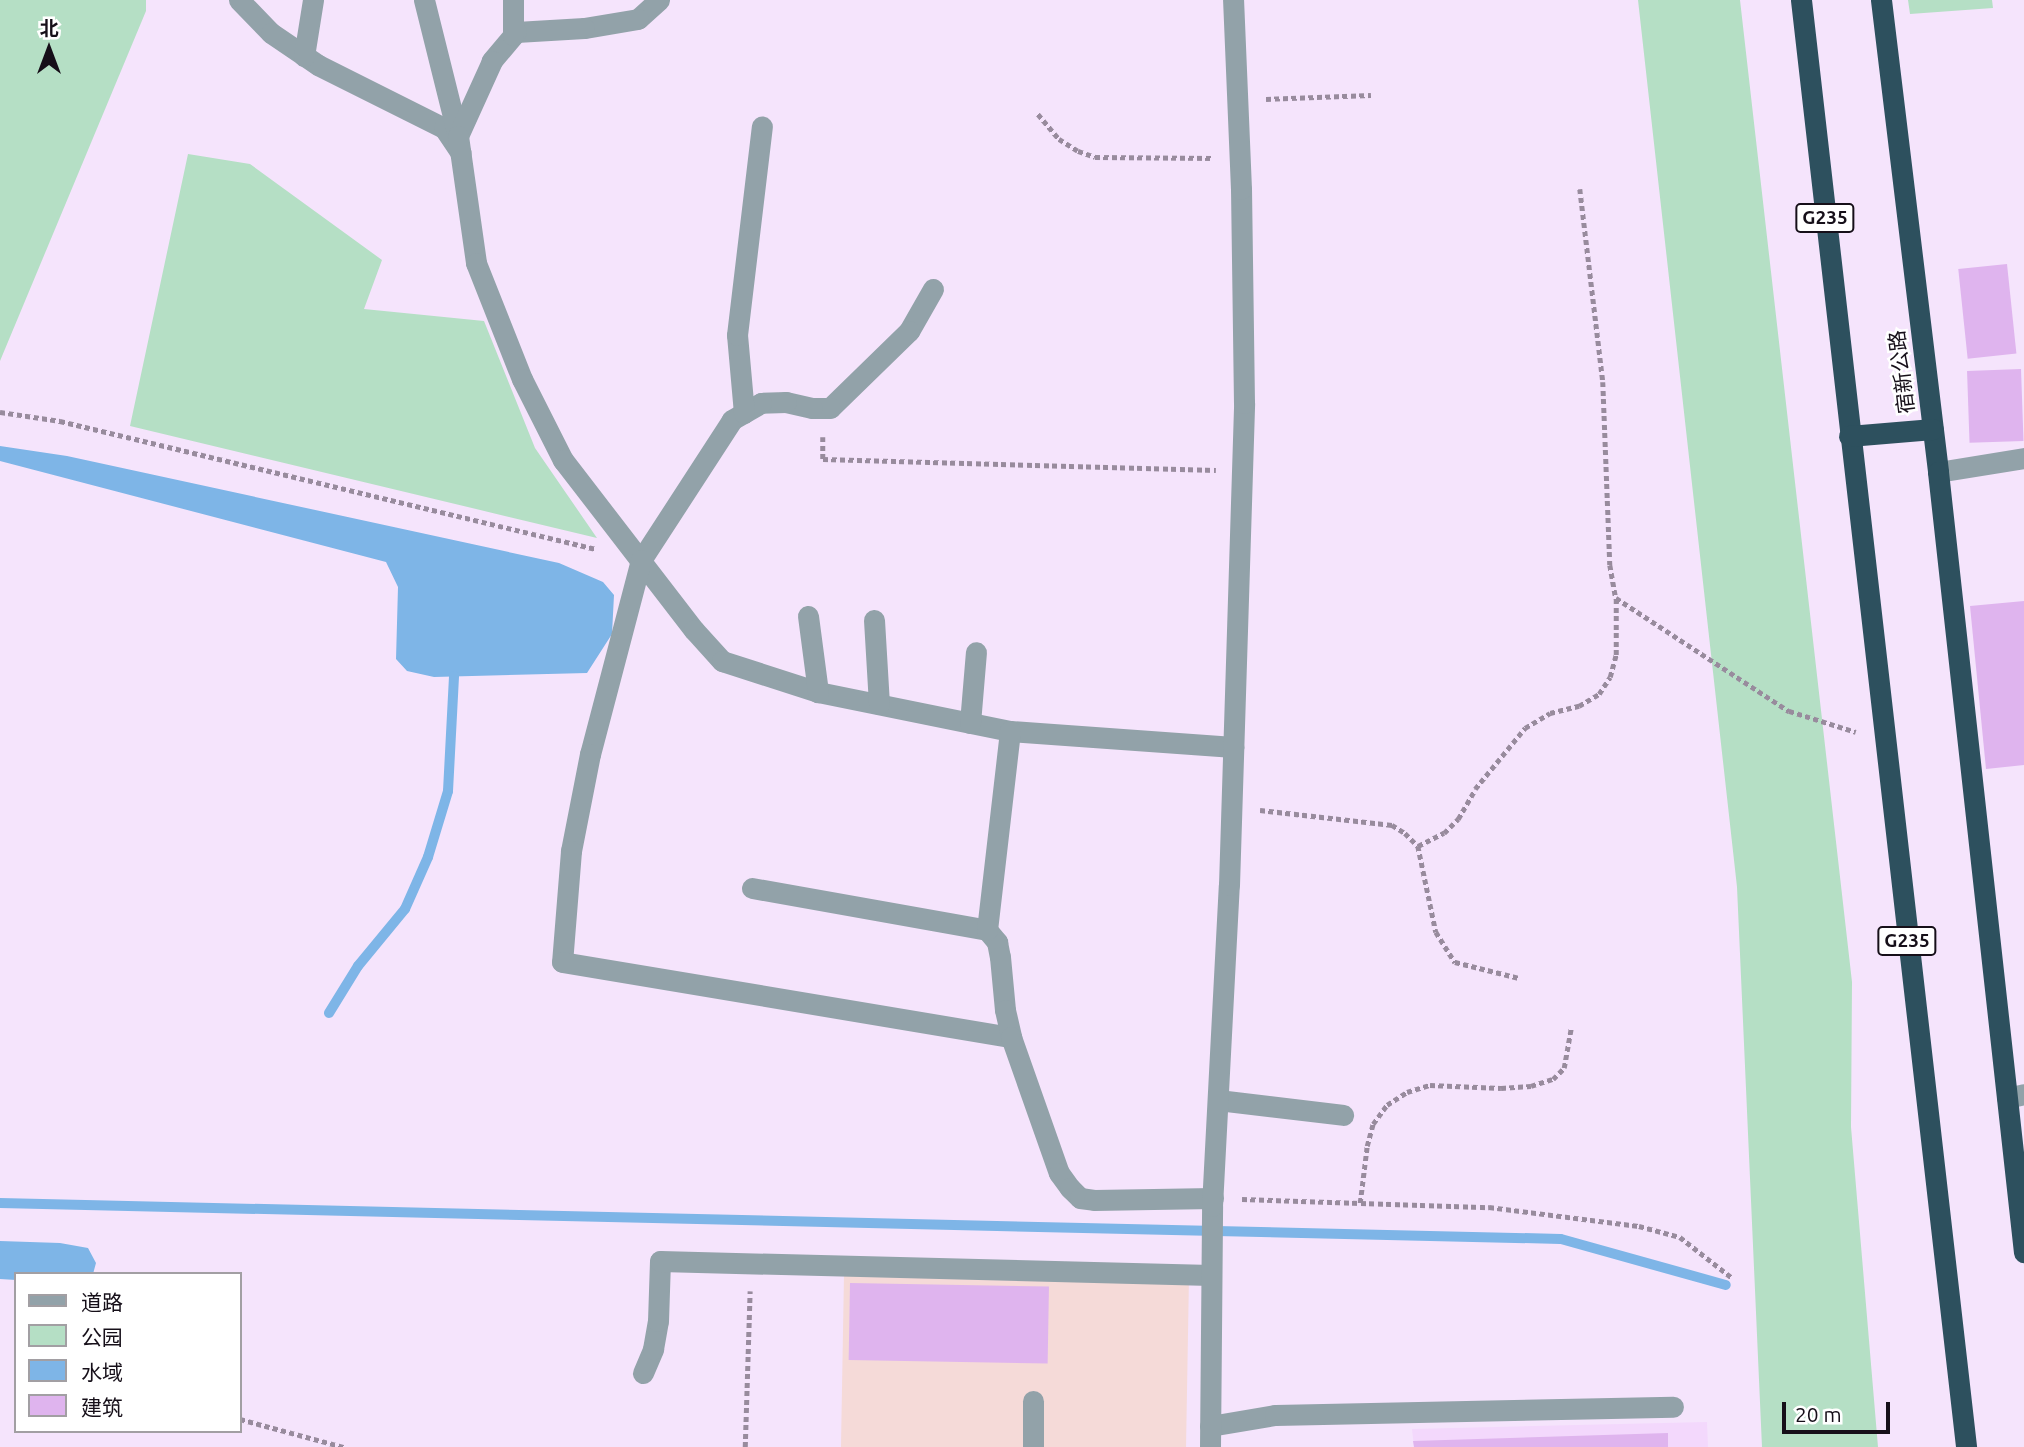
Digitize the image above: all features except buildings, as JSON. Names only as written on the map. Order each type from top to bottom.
[{"type":"highway","name":"G235","points":[[1801,0],[1966,1447]]},
{"type":"highway","name":"宿新公路","points":[[1849,436],[1933,429],[1881,0]]},
{"type":"highway","points":[[1933,429],[2015,1096],[2024,1252]]},
{"type":"street","points":[[239,0],[271,33],[304,56],[444,128],[460,144]]},
{"type":"street","points":[[304,56],[313,0]]},
{"type":"street","points":[[424,0],[460,144],[476,263],[522,379],[563,460],[722,661],[818,692],[1010,730],[1233,747]]},
{"type":"street","points":[[513,0],[513,36]]},
{"type":"street","points":[[460,144],[492,61],[516,32],[584,28],[638,19],[659,0]]},
{"type":"street","points":[[1233,0],[1244,403],[1231,807],[1212,1202],[1210,1437],[1275,1415],[1674,1407]]},
{"type":"street","points":[[744,413],[737,335],[762,125]]},
{"type":"street","points":[[933,289],[909,331],[830,408],[786,402],[761,403],[732,420],[641,560],[590,754],[571,850],[562,962],[1011,1037]]},
{"type":"street","points":[[1938,472],[2024,458]]},
{"type":"street","points":[[808,616],[818,692]]},
{"type":"street","points":[[874,620],[879,704]]},
{"type":"street","points":[[970,723],[976,652]]},
{"type":"street","points":[[987,930],[1010,730]]},
{"type":"street","points":[[752,888],[987,930],[997,942],[1004,1010],[1011,1037],[1059,1173],[1080,1198],[1212,1202]]},
{"type":"street","points":[[1218,1100],[1342,1115]]},
{"type":"street","points":[[643,1373],[653,1349],[658,1321],[660,1261],[1211,1268]]},
{"type":"street","points":[[1033,1447],[1034,1401]]},
{"type":"path","points":[[1237,100],[1371,95]]},
{"type":"path","points":[[1038,114],[1059,139],[1078,151],[1095,157],[1239,157]]},
{"type":"path","points":[[1418,846],[1444,833],[1458,819],[1475,789],[1525,727],[1550,713],[1579,706],[1599,694],[1610,677],[1616,656],[1616,598],[1610,565],[1603,382],[1580,188]]},
{"type":"path","points":[[824,408],[823,459],[1242,471]]},
{"type":"path","points":[[0,412],[60,421],[641,560]]},
{"type":"path","points":[[1616,598],[1789,711],[1822,724],[1884,740]]},
{"type":"path","points":[[1231,807],[1392,825],[1418,846],[1436,932],[1455,962],[1519,978]]},
{"type":"path","points":[[1360,1203],[1367,1146],[1373,1124],[1387,1105],[1407,1092],[1430,1085],[1501,1088],[1531,1086],[1553,1079],[1564,1068],[1571,1029]]},
{"type":"path","points":[[1212,1202],[1489,1207],[1639,1226],[1680,1237],[1731,1277]]},
{"type":"path","points":[[745,1447],[751,1262]]},
{"type":"path","points":[[242,1420],[344,1447]]},
{"type":"shaded area","points":[[844,1274],[1189,1280],[1186,1447],[841,1447]]},
{"type":"shaded area","points":[[1707,1422],[1708,1447],[1414,1447],[1412,1429]]},
{"type":"green space","points":[[0,0],[146,0],[146,11],[0,361]]},
{"type":"green space","points":[[1638,0],[1740,0],[1852,982],[1851,1127],[1878,1447],[1762,1447],[1737,887]]},
{"type":"green space","points":[[1908,0],[1992,0],[1993,8],[1910,14]]},
{"type":"green space","points":[[188,154],[250,164],[382,260],[364,309],[484,321],[535,448],[597,538],[130,426]]},
{"type":"water","points":[[0,446],[67,456],[559,563],[603,582],[614,595],[612,634],[587,673],[434,677],[407,671],[396,659],[398,587],[386,562],[0,461]]},
{"type":"water","points":[[0,1241],[60,1243],[88,1248],[96,1263],[94,1272],[14,1272],[14,1280],[0,1279]]},
{"type":"waterway","points":[[329,1013],[358,966],[405,909],[428,857],[448,791],[454,676]]},
{"type":"waterway","points":[[0,1203],[1561,1239],[1726,1285]]}]
